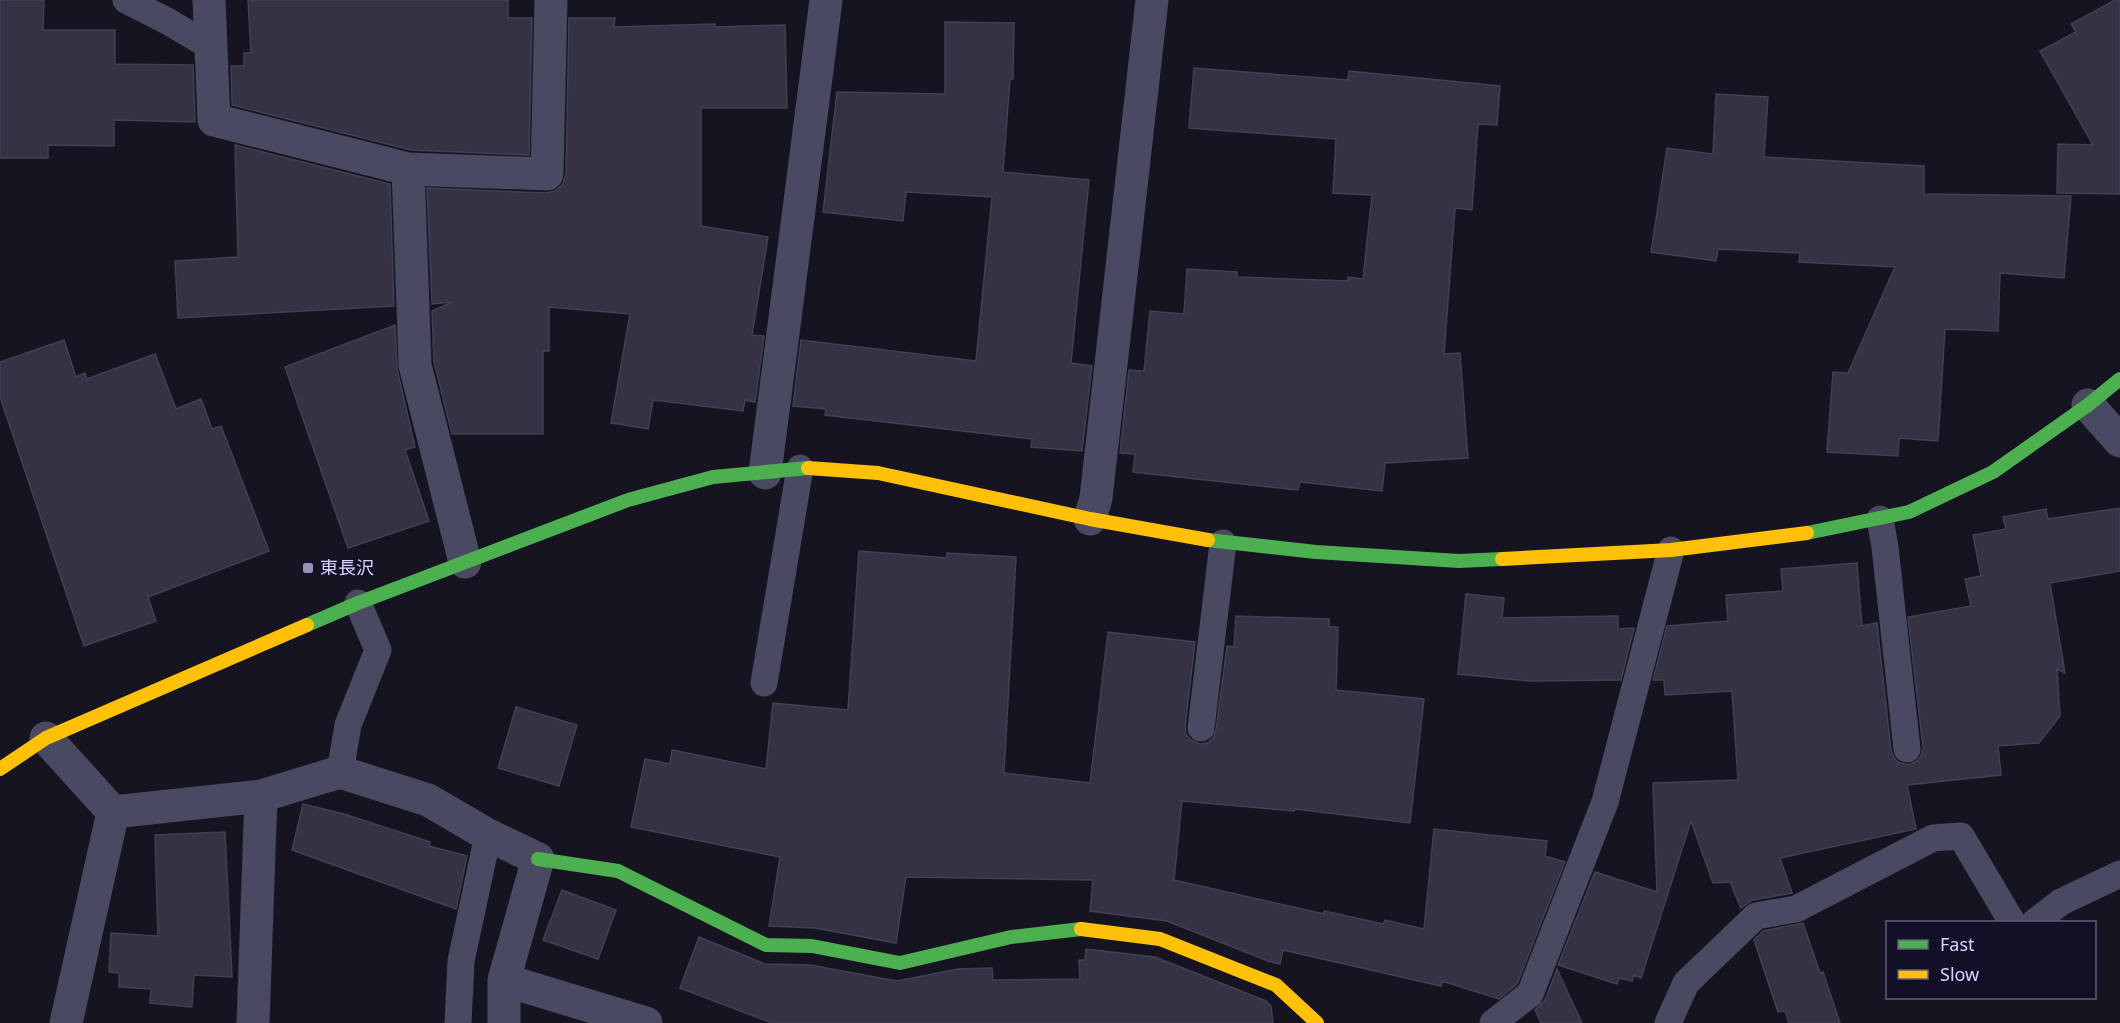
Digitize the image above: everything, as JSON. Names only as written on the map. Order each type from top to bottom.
[{"type":"street","points":[[209,0],[214,120],[408,169],[548,174],[551,0]]},
{"type":"street","points":[[765,472],[826,0]]},
{"type":"street","points":[[1090,519],[1096,498],[1152,0]]},
{"type":"street","points":[[408,169],[415,365],[465,562]]},
{"type":"street","points":[[0,768],[46,738],[358,603],[628,500],[713,477],[800,468],[878,472],[1090,519],[1223,543],[1326,553],[1459,561],[1671,550],[1791,536],[1909,512],[1993,472],[2088,405],[2120,379]]},
{"type":"street","points":[[2088,405],[2120,441]]},
{"type":"street","points":[[46,738],[113,812]]},
{"type":"street","points":[[113,812],[261,796],[340,772],[428,800],[537,860],[618,871],[766,945],[812,946],[900,963],[1011,937],[1080,929],[1160,939],[1276,985],[1317,1023]]},
{"type":"street","points":[[252,1023],[261,796]]},
{"type":"street","points":[[66,1023],[113,812]]},
{"type":"street","points":[[504,1023],[504,980],[537,860]]},
{"type":"street","points":[[504,980],[646,1023]]},
{"type":"lane","points":[[126,0],[211,47]]},
{"type":"lane","points":[[764,683],[800,468]]},
{"type":"lane","points":[[1880,519],[1907,749]]},
{"type":"lane","points":[[1201,728],[1223,543]]},
{"type":"lane","points":[[1493,1023],[1530,994],[1605,802],[1671,550]]},
{"type":"lane","points":[[340,772],[348,724],[378,650],[358,603]]},
{"type":"lane","points":[[458,1023],[460,961],[488,835]]},
{"type":"lane","points":[[1668,1023],[1686,983],[1756,916],[1796,909],[1933,838],[1961,836],[2011,921]]},
{"type":"lane","points":[[2036,921],[2061,902],[2120,874]]},
{"type":"building","points":[[0,0],[44,0],[43,30],[115,30],[115,64],[193,65],[195,122],[114,120],[114,146],[48,145],[48,158],[0,158]]},
{"type":"building","points":[[248,0],[508,0],[508,18],[532,18],[529,155],[411,150],[232,105],[231,66],[244,66],[244,53],[251,53]]},
{"type":"building","points":[[2115,0],[2120,0],[2120,194],[2057,193],[2058,144],[2093,145],[2040,51],[2076,32],[2071,24]]},
{"type":"building","points":[[569,18],[615,18],[614,27],[715,24],[715,27],[785,25],[787,108],[701,108],[701,226],[768,237],[752,335],[764,336],[755,402],[745,400],[743,411],[653,400],[648,429],[611,423],[630,314],[549,307],[549,351],[543,351],[543,434],[452,434],[434,362],[432,311],[453,302],[432,304],[427,188],[546,193],[555,191],[563,184],[566,174]]},
{"type":"building","points":[[945,22],[1014,23],[1013,79],[1010,79],[1003,172],[1089,180],[1071,363],[1092,366],[1082,451],[1031,447],[1032,439],[825,415],[826,409],[793,406],[801,340],[976,361],[992,197],[906,192],[903,221],[823,212],[837,92],[945,94]]},
{"type":"building","points":[[1194,68],[1348,80],[1349,71],[1500,86],[1497,125],[1478,124],[1472,210],[1455,208],[1444,354],[1460,353],[1468,458],[1385,463],[1382,491],[1300,482],[1298,490],[1133,472],[1135,454],[1120,453],[1129,370],[1144,371],[1150,311],[1184,314],[1187,269],[1237,272],[1237,277],[1348,281],[1348,277],[1363,279],[1372,195],[1333,193],[1336,139],[1189,128]]},
{"type":"building","points":[[1716,94],[1768,97],[1764,157],[1924,166],[1924,194],[2071,196],[2064,278],[2000,273],[1998,331],[1945,329],[1938,441],[1899,438],[1898,456],[1827,452],[1833,372],[1848,373],[1895,267],[1799,262],[1800,253],[1718,249],[1716,261],[1651,252],[1667,148],[1713,154]]},
{"type":"building","points":[[235,145],[390,184],[394,306],[178,318],[175,261],[238,257]]},
{"type":"building","points":[[395,325],[397,369],[415,447],[405,450],[429,521],[348,548],[285,367]]},
{"type":"building","points":[[64,340],[76,377],[85,373],[87,379],[155,354],[176,409],[201,399],[212,429],[221,426],[269,551],[148,597],[156,621],[84,646],[0,397],[0,362]]},
{"type":"building","points":[[2120,508],[2120,571],[2050,583],[2065,673],[2057,669],[2060,716],[2039,743],[1998,746],[2001,775],[1907,785],[1916,829],[1780,858],[1792,893],[1753,900],[1741,908],[1730,882],[1713,883],[1691,821],[1641,978],[1634,975],[1632,981],[1619,978],[1617,984],[1558,965],[1595,872],[1657,892],[1653,783],[1738,780],[1732,691],[1665,695],[1664,680],[1653,680],[1667,626],[1728,621],[1726,595],[1783,591],[1781,569],[1857,563],[1862,626],[1877,623],[1891,751],[1900,763],[1909,765],[1921,756],[1923,747],[1908,617],[1971,606],[1965,579],[1981,576],[1973,535],[2006,529],[2003,517],[2046,509],[2048,519]]},
{"type":"building","points":[[859,551],[947,558],[947,553],[1016,557],[1004,773],[1090,783],[1108,632],[1195,642],[1185,727],[1186,734],[1191,740],[1200,744],[1207,743],[1213,738],[1216,730],[1227,646],[1234,647],[1236,616],[1329,619],[1329,627],[1338,627],[1336,690],[1424,699],[1410,823],[1295,809],[1294,811],[1182,801],[1174,880],[1324,914],[1324,911],[1383,924],[1385,920],[1424,929],[1434,829],[1547,841],[1545,856],[1565,862],[1517,984],[1499,999],[1442,981],[1441,986],[1283,950],[1280,964],[1167,921],[1090,911],[1093,880],[906,877],[896,943],[815,928],[769,926],[780,857],[631,827],[645,759],[670,764],[672,750],[766,769],[773,703],[848,710]]},
{"type":"building","points":[[1466,594],[1504,598],[1502,618],[1618,616],[1618,629],[1634,628],[1621,680],[1528,681],[1458,674]]},
{"type":"building","points":[[516,707],[577,725],[559,786],[498,768]]},
{"type":"building","points":[[303,804],[344,814],[430,842],[429,846],[467,856],[456,909],[292,850]]},
{"type":"building","points":[[225,832],[232,977],[194,975],[192,1007],[150,1003],[151,989],[119,987],[119,973],[109,972],[111,933],[158,936],[155,835]]},
{"type":"building","points":[[562,890],[616,910],[598,959],[543,940]]},
{"type":"building","points":[[1803,923],[1840,1023],[1789,1023],[1785,1011],[1778,1012],[1754,940],[1763,931]]},
{"type":"building","points":[[699,937],[765,964],[810,965],[897,981],[958,969],[992,968],[993,980],[1080,979],[1079,960],[1085,960],[1086,949],[1155,957],[1266,1001],[1271,1006],[1273,1023],[772,1023],[680,988]]},
{"type":"building","points":[[1557,969],[1582,1023],[1541,1023],[1535,1010],[1545,1000]]},
{"type":"traffic: fast","points":[[1807,533],[1909,512],[1993,472],[2088,405],[2120,379]]},
{"type":"traffic: fast","points":[[307,625],[358,603],[628,500],[713,477],[808,468]]},
{"type":"traffic: fast","points":[[1208,540],[1316,552],[1459,561],[1502,559]]},
{"type":"traffic: fast","points":[[538,859],[618,871],[766,945],[812,946],[900,963],[1011,937],[1081,929]]},
{"type":"traffic: slow","points":[[808,468],[878,473],[1090,519],[1208,540]]},
{"type":"traffic: slow","points":[[1502,559],[1671,550],[1807,533]]},
{"type":"traffic: slow","points":[[0,769],[46,738],[307,625]]},
{"type":"traffic: slow","points":[[1081,929],[1160,939],[1276,985],[1317,1023]]},
{"type":"place","name":"東長沢","points":[[308,568]]}]
